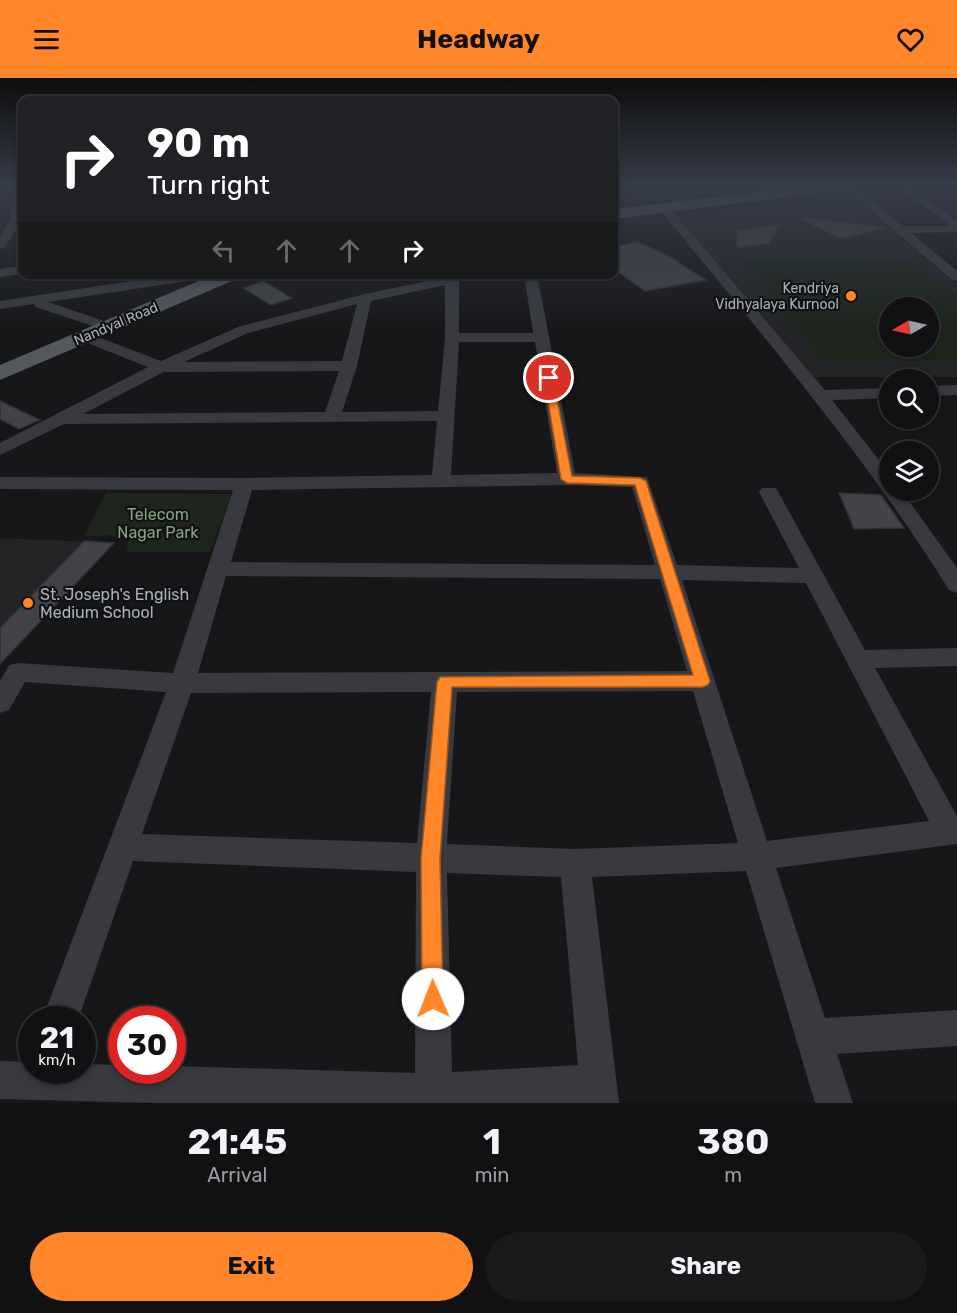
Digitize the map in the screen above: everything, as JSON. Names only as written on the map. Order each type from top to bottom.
[{"type":"main road","name":"Nandyal Road","points":[[0,373],[201,279]]},
{"type":"main road","name":"Nandyal Road","points":[[0,365],[92,331],[220,279]]},
{"type":"street","points":[[4,248],[12,234]]},
{"type":"street","points":[[686,234],[820,395],[879,474]]},
{"type":"street","points":[[905,234],[957,277]]},
{"type":"street","points":[[0,273],[18,271]]},
{"type":"street","points":[[22,288],[92,279]]},
{"type":"street","points":[[0,304],[63,297],[176,279]]},
{"type":"street","points":[[531,279],[567,479]]},
{"type":"street","points":[[0,450],[161,367],[243,330],[365,298],[452,280],[452,338],[441,481]]},
{"type":"street","points":[[0,318],[63,297]]},
{"type":"street","points":[[331,418],[349,366],[365,298]]},
{"type":"street","points":[[41,304],[161,367],[349,366]]},
{"type":"street","points":[[452,338],[541,337]]},
{"type":"street","points":[[939,391],[957,390]]},
{"type":"street","points":[[820,395],[879,393]]},
{"type":"street","points":[[61,419],[445,416]]},
{"type":"street","points":[[0,483],[244,484],[567,479],[640,481],[834,1103]]},
{"type":"street","points":[[65,1006],[182,682],[244,484]]},
{"type":"street","points":[[123,847],[575,863],[757,856],[953,831],[857,659],[769,492]]},
{"type":"street","points":[[899,501],[931,544],[957,585]]},
{"type":"street","points":[[217,569],[669,572],[813,576]]},
{"type":"street","points":[[857,659],[957,657]]},
{"type":"street","points":[[0,703],[18,672],[182,682],[702,681]]},
{"type":"street","points":[[434,1097],[431,859],[445,682]]},
{"type":"street","points":[[96,1079],[434,1097],[599,1093],[575,863]]},
{"type":"street","points":[[813,1037],[957,1028]]},
{"type":"street","points":[[0,1080],[18,1078]]},
{"type":"shaded area","name":"Kendriya Vidhyalaya Kurnool","points":[[692,234],[896,234],[957,285],[957,377],[939,377],[939,369],[879,369],[879,377],[814,377]]},
{"type":"shaded area","name":"St. Joseph's English Medium School","points":[[0,538],[114,543],[0,664]]},
{"type":"green space","points":[[742,259],[915,262],[957,296],[957,361],[824,363]]},
{"type":"green space","name":"Telecom Nagar Park","points":[[106,493],[232,494],[210,552],[127,552],[128,535],[84,536]]},
{"type":"building","points":[[737,234],[775,234],[769,243],[737,248]]},
{"type":"building","points":[[830,234],[861,234],[841,239]]},
{"type":"building","points":[[637,242],[667,255],[706,280],[645,291],[618,273],[618,246]]},
{"type":"building","points":[[263,281],[292,298],[271,305],[243,288]]},
{"type":"building","points":[[0,401],[40,420],[19,429],[0,419]]},
{"type":"building","points":[[839,493],[879,495],[879,501],[885,501],[904,528],[854,529]]},
{"type":"building","points":[[84,541],[114,543],[0,664],[0,628]]},
{"type":"place","name":"Kendriya Vidhyalaya Kurnool","points":[[851,296]]},
{"type":"place","name":"St. Joseph's English Medium School","points":[[28,603]]},
{"type":"route","points":[[433,999],[431,859],[445,682],[702,681],[640,481],[567,479],[549,378]]}]
